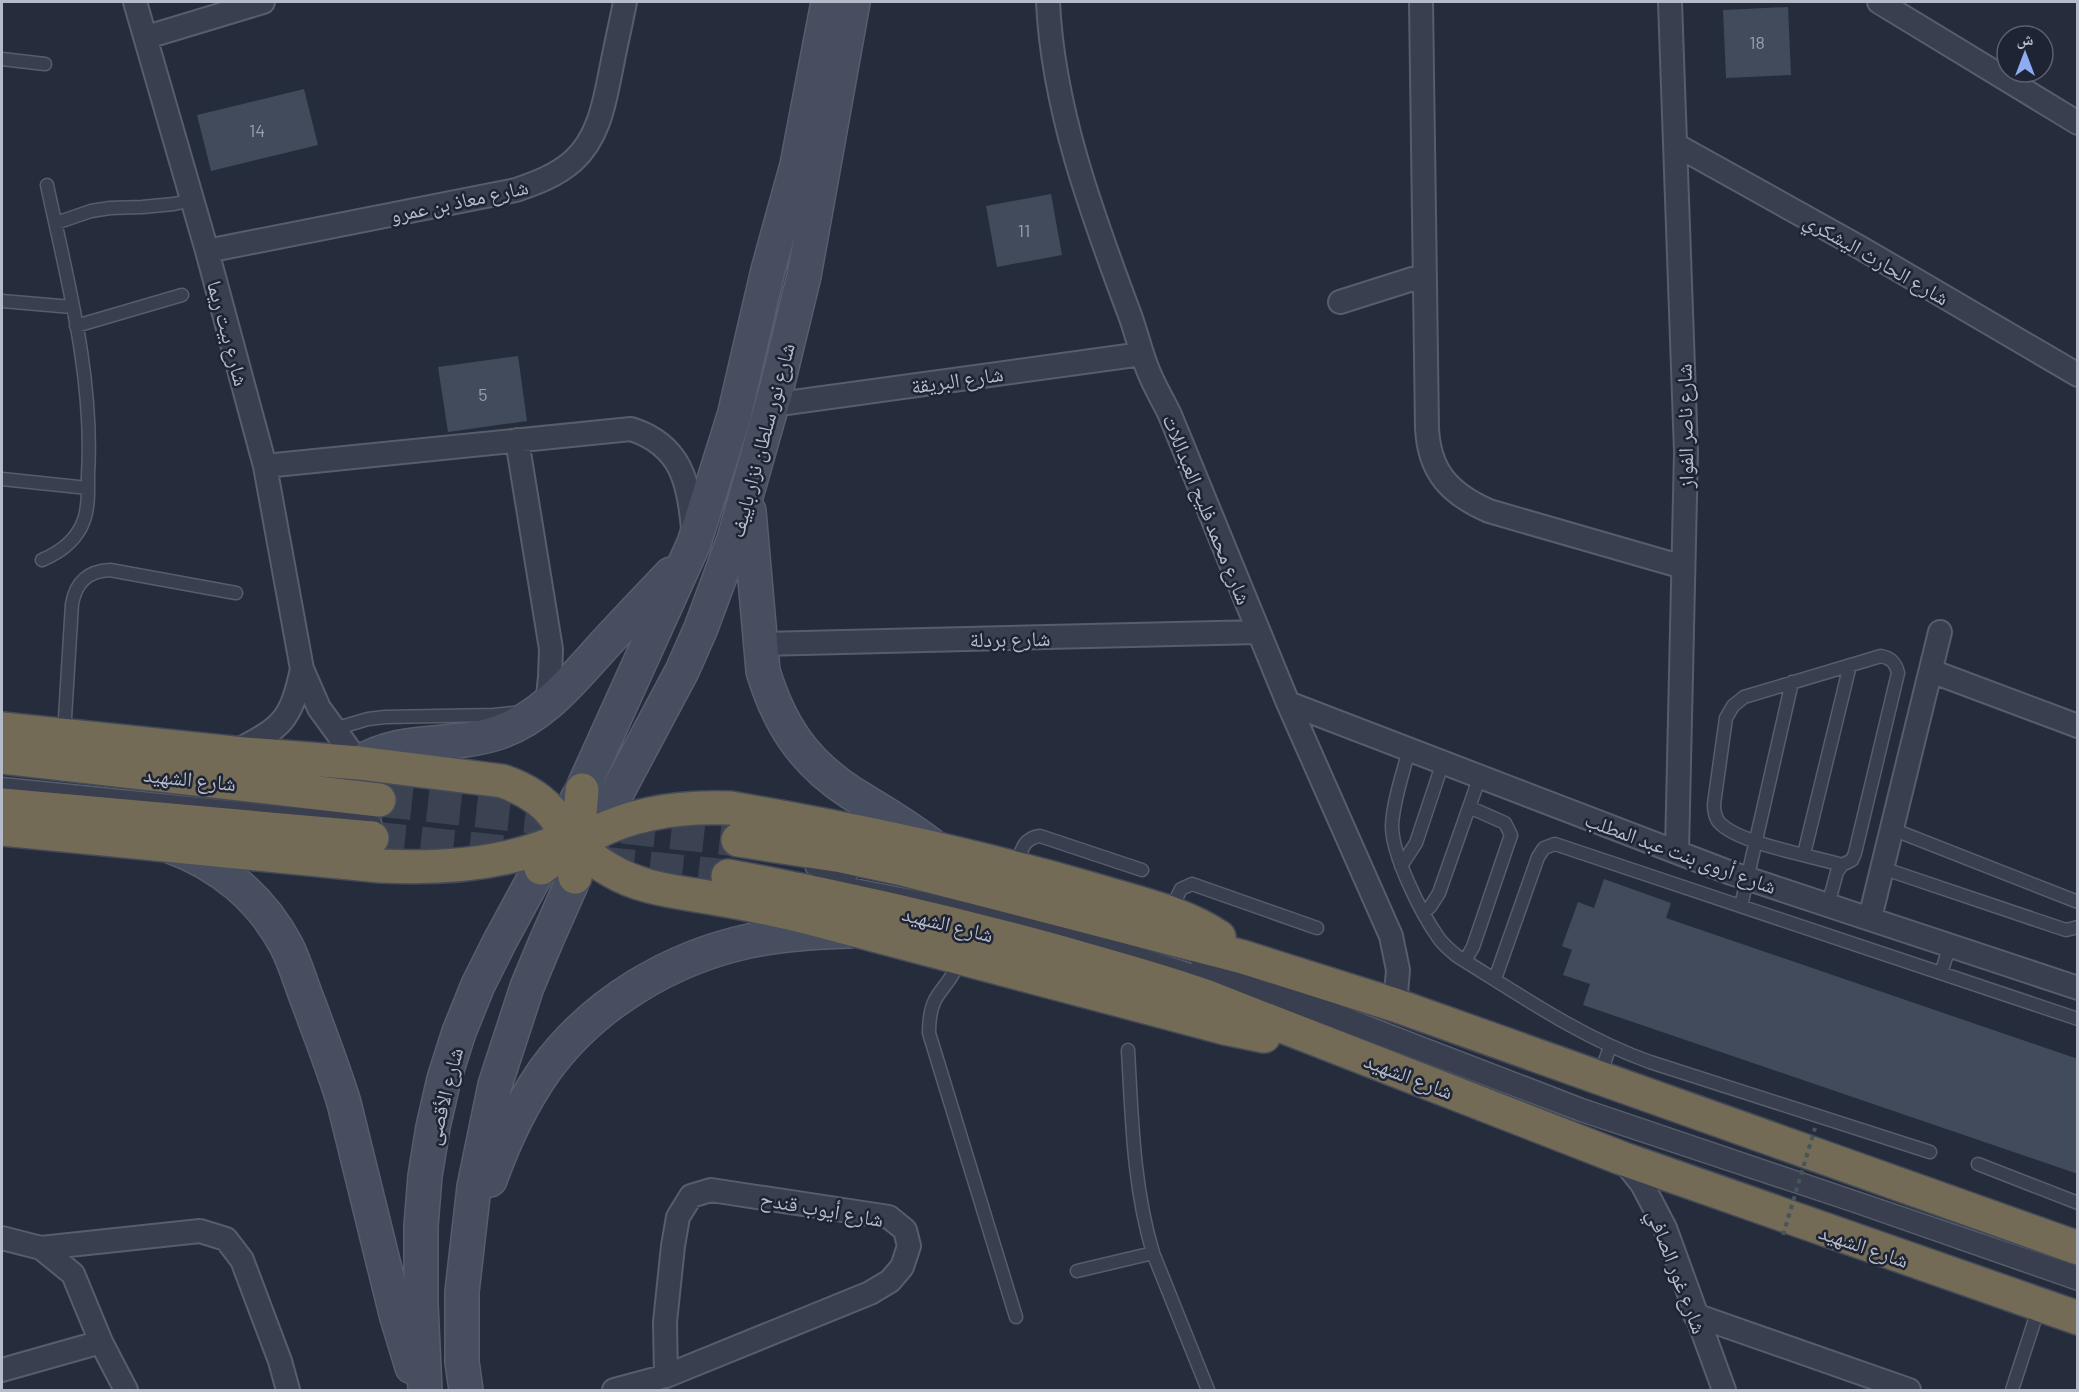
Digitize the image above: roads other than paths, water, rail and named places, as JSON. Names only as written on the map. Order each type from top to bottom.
[{"type":"highway","points":[[2,729],[233,753],[359,763],[502,782],[539,799],[549,808],[575,842],[602,865],[641,885],[662,891],[761,907],[957,956],[1226,1028],[1280,1039],[1335,1046]]},
{"type":"highway","name":"شارع الشهيد","points":[[2,757],[376,818]]},
{"type":"highway","name":"شارع الشهيد","points":[[2,805],[376,818]]},
{"type":"highway","points":[[2,829],[381,866],[421,867],[476,863],[575,842],[642,816],[671,810],[701,807],[730,808],[935,848],[1017,868],[1170,912],[1216,935],[1244,957]]},
{"type":"highway","name":"شارع الشهيد","points":[[732,861],[842,856],[910,870],[1244,957],[1395,1005],[2078,1248]]},
{"type":"highway","name":"شارع الشهيد","points":[[732,861],[833,896],[925,916],[1151,978],[1206,996],[1621,1158],[2078,1318]]},
{"type":"main road","name":"شارع نور سلطان نزار باييف","points":[[575,842],[582,790],[692,549],[734,416],[768,270],[797,165],[828,2]]},
{"type":"main road","name":"شارع نور سلطان نزار باييف","points":[[575,842],[682,670],[701,628],[734,539],[772,405],[804,276],[853,2]]},
{"type":"main road","points":[[747,493],[763,671],[770,696],[781,719],[810,760],[829,777],[902,822],[935,848]]},
{"type":"main road","points":[[359,763],[370,755],[396,747],[480,739],[518,724],[547,706],[692,549]]},
{"type":"main road","points":[[466,1390],[462,1362],[462,1292],[474,1187],[483,1136],[498,1075],[575,842]]},
{"type":"main road","name":"شارع الأقصى","points":[[425,1390],[421,1305],[421,1226],[425,1176],[444,1079],[459,1032],[478,985],[500,941],[575,842]]},
{"type":"main road","points":[[163,844],[195,857],[226,875],[260,907],[286,945],[334,1070],[344,1103],[396,1314],[420,1390]]},
{"type":"main road","points":[[468,1238],[502,1146],[522,1107],[546,1070],[570,1042],[623,995],[685,961],[748,941],[816,932],[858,931]]},
{"type":"street","name":"شارع بيت ريما","points":[[135,2],[147,37],[207,251],[265,466],[302,669],[312,695],[359,763]]},
{"type":"street","points":[[147,37],[263,2]]},
{"type":"street","name":"شارع معاذ بن عمرو","points":[[207,251],[516,190],[554,175],[578,156],[594,135],[602,111],[625,2]]},
{"type":"street","name":"شارع محمد فليح العبداللات","points":[[1048,2],[1057,76],[1086,194],[1154,384],[1170,415],[1288,703],[1391,936],[1398,970],[1395,1005]]},
{"type":"street","points":[[1421,2],[1428,446],[1434,464],[1443,480],[1456,493],[1472,503],[1683,567]]},
{"type":"street","name":"شارع ناصر الفواز","points":[[1670,2],[1686,452],[1677,851]]},
{"type":"street","points":[[1879,2],[2078,123]]},
{"type":"street","name":"شارع الحارث اليشكري","points":[[1676,145],[1861,248],[2078,375]]},
{"type":"street","points":[[1340,302],[1425,275]]},
{"type":"street","name":"شارع البريقة","points":[[772,405],[1142,354]]},
{"type":"street","points":[[265,466],[631,429],[645,433],[669,452],[684,476],[691,502],[692,549]]},
{"type":"street","points":[[517,440],[551,649],[547,706]]},
{"type":"street","name":"شارع بردلة","points":[[761,645],[1259,632]]},
{"type":"street","points":[[1870,918],[1940,632]]},
{"type":"street","name":"شارع بيت ريما","points":[[233,753],[269,734],[285,718],[295,699],[302,669]]},
{"type":"street","points":[[1931,671],[2078,726]]},
{"type":"street","name":"شارع أروى بنت عبد المطلب","points":[[1288,703],[1747,878],[2078,988]]},
{"type":"street","name":"شارع غور الصافي","points":[[1621,1158],[1642,1184],[1658,1213],[1724,1390]]},
{"type":"street","name":"شارع أيوب قندح","points":[[614,1390],[666,1376],[870,1293],[890,1281],[902,1267],[909,1246],[905,1230],[889,1217],[815,1205],[711,1190],[691,1196],[678,1217],[673,1246],[665,1322],[666,1376]]},
{"type":"street","points":[[2,1238],[41,1248],[200,1231],[226,1239],[242,1260],[280,1361],[288,1390]]},
{"type":"street","points":[[41,1248],[73,1274],[100,1342],[126,1390]]},
{"type":"street","points":[[1695,1315],[1909,1390]]},
{"type":"street","points":[[2,1370],[100,1342]]},
{"type":"lane","points":[[2,59],[45,64]]},
{"type":"lane","points":[[42,560],[63,549],[78,532],[86,512],[88,488],[86,395],[76,326],[47,185]]},
{"type":"lane","points":[[56,223],[91,211],[174,204],[192,200]]},
{"type":"lane","points":[[76,326],[182,295]]},
{"type":"lane","points":[[2,301],[72,307]]},
{"type":"lane","points":[[2,479],[88,488]]},
{"type":"lane","points":[[64,736],[72,604],[77,586],[84,579],[92,573],[110,570],[236,593]]},
{"type":"lane","points":[[1828,905],[1837,872],[1842,865],[1849,862],[1855,853],[1898,673],[1895,663],[1886,657],[1876,657],[1744,697],[1733,706],[1726,718],[1714,811],[1719,823],[1756,842],[1842,865]]},
{"type":"lane","points":[[1804,854],[1850,665]]},
{"type":"lane","points":[[1741,906],[1792,682]]},
{"type":"lane","points":[[334,729],[368,719],[385,717],[494,716],[547,706]]},
{"type":"lane","points":[[1409,749],[1393,814],[1394,847],[1424,912],[1443,944],[1465,961],[1572,1028],[1610,1047],[1930,1152]]},
{"type":"lane","points":[[1401,866],[1416,843],[1443,762]]},
{"type":"lane","points":[[2,774],[376,818]]},
{"type":"lane","points":[[1424,912],[1436,901],[1480,776]]},
{"type":"lane","points":[[2,784],[376,818]]},
{"type":"lane","points":[[1465,961],[1473,947],[1511,835],[1505,823],[1469,807]]},
{"type":"lane","points":[[1892,829],[2078,902]]},
{"type":"lane","points":[[1017,868],[1022,847],[1029,838],[1040,836],[1142,870]]},
{"type":"lane","points":[[1495,980],[1540,852],[1549,845],[1561,845],[2078,1019]]},
{"type":"lane","points":[[732,861],[774,872]]},
{"type":"lane","points":[[1882,868],[2066,930],[2078,927]]},
{"type":"lane","points":[[2078,1273],[1582,1104],[1312,1001],[1194,960],[1122,938],[925,888],[804,871],[1012,919],[1179,966],[1312,1013],[1578,1114],[1852,1205],[2078,1284]]},
{"type":"lane","points":[[1170,912],[1181,889],[1192,884],[1317,928]]},
{"type":"lane","points":[[1941,973],[1950,945]]},
{"type":"lane","points":[[957,956],[954,972],[930,1012],[929,1033],[1016,1317]]},
{"type":"lane","points":[[1599,1077],[1610,1047]]},
{"type":"lane","points":[[1128,1050],[1137,1183],[1153,1253],[1209,1390]]},
{"type":"lane","points":[[1978,1164],[2078,1203]]},
{"type":"lane","points":[[1077,1271],[1153,1253]]},
{"type":"lane","points":[[2012,1390],[2039,1306]]},
{"type":"tunnel","points":[[379,800],[738,840]]},
{"type":"tunnel","points":[[372,838],[505,852]]},
{"type":"tunnel","points":[[601,863],[728,876]]}]
